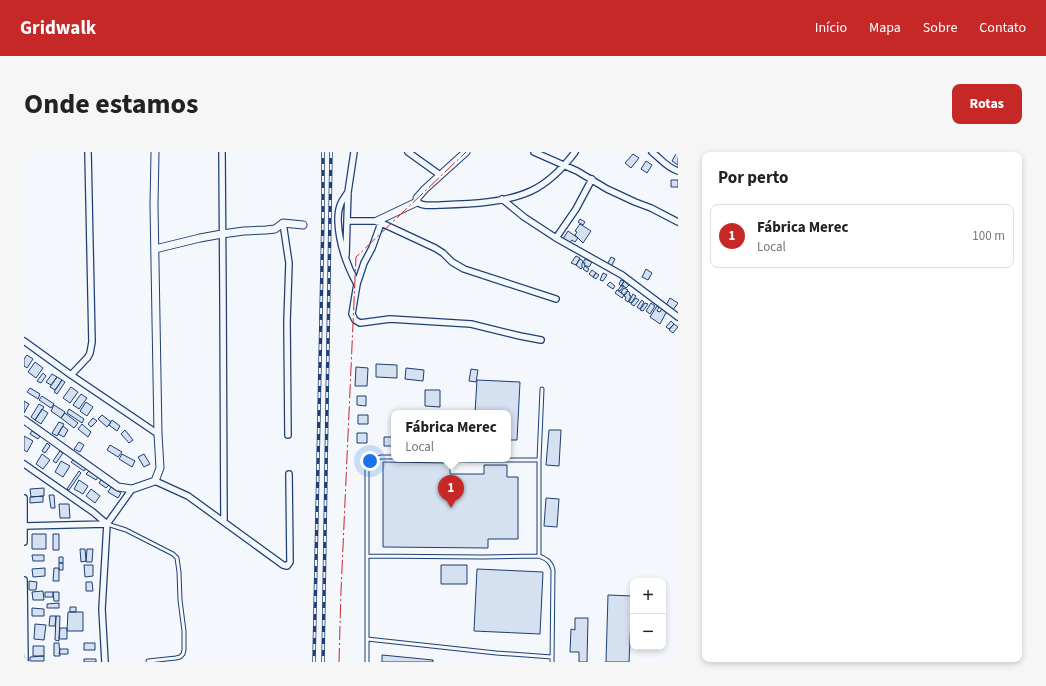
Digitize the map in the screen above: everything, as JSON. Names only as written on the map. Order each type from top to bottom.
[{"type":"street","points":[[71,375],[88,357],[92,342],[88,152]]},
{"type":"street","points":[[154,481],[160,468],[158,434],[155,249],[155,152]]},
{"type":"street","points":[[222,152],[224,522]]},
{"type":"street","points":[[345,260],[348,192],[354,152]]},
{"type":"street","points":[[408,152],[440,175]]},
{"type":"street","points":[[466,152],[417,198],[417,202],[379,222],[372,248],[364,262],[357,284],[352,314],[355,320],[360,322],[390,319],[471,324],[541,340]]},
{"type":"street","points":[[534,152],[592,179],[607,189],[651,208],[678,222]]},
{"type":"street","points":[[417,202],[421,205],[454,204],[486,202],[516,196],[531,191],[545,183],[565,166],[575,152]]},
{"type":"street","points":[[652,152],[672,170],[678,171]]},
{"type":"street","points":[[556,238],[576,209],[592,179]]},
{"type":"street","points":[[348,192],[340,204],[338,212],[338,229],[345,260],[357,284]]},
{"type":"street","points":[[502,199],[524,217],[556,238],[622,275],[678,317]]},
{"type":"street","points":[[347,221],[379,222],[435,248],[452,262],[464,269],[556,299]]},
{"type":"street","points":[[155,249],[222,234],[275,229],[283,223],[303,225]]},
{"type":"street","points":[[283,223],[289,263],[287,322],[288,435]]},
{"type":"street","points":[[24,341],[158,434]]},
{"type":"street","points":[[24,420],[118,487],[132,489],[154,481],[188,496],[283,565],[287,566],[290,562],[289,474]]},
{"type":"street","points":[[24,464],[93,512],[107,524]]},
{"type":"street","points":[[105,662],[102,609],[107,524],[132,489]]},
{"type":"street","points":[[24,498],[24,542]]},
{"type":"street","points":[[24,526],[107,524]]},
{"type":"street","points":[[24,580],[25,662]]},
{"type":"lane","points":[[539,556],[542,389]]},
{"type":"lane","points":[[367,662],[367,470],[370,460],[381,457],[391,457]]},
{"type":"lane","points":[[511,460],[540,460]]},
{"type":"lane","points":[[107,524],[132,533],[173,554],[177,558],[184,631],[183,654],[176,658],[148,661]]},
{"type":"lane","points":[[367,556],[539,556],[546,558],[551,563],[553,570],[552,662]]},
{"type":"lane","points":[[367,639],[496,653],[552,657]]},
{"type":"building","points":[[633,154],[639,158],[631,168],[625,163]]},
{"type":"building","points":[[676,154],[678,155],[678,165],[672,161]]},
{"type":"building","points":[[646,161],[652,165],[647,173],[641,169]]},
{"type":"building","points":[[671,180],[678,180],[678,187],[671,187]]},
{"type":"building","points":[[580,219],[585,222],[583,225],[578,222]]},
{"type":"building","points":[[580,224],[591,231],[583,243],[575,235],[577,232],[575,231]]},
{"type":"building","points":[[568,231],[578,238],[575,242],[572,240],[569,244],[563,239]]},
{"type":"building","points":[[576,256],[580,258],[576,265],[571,263]]},
{"type":"building","points":[[611,257],[615,259],[611,267],[607,265]]},
{"type":"building","points":[[580,259],[583,261],[581,269],[576,265]]},
{"type":"building","points":[[585,259],[592,262],[589,267],[583,263]]},
{"type":"building","points":[[585,266],[589,269],[587,272],[583,269]]},
{"type":"building","points":[[646,269],[652,273],[648,280],[642,277]]},
{"type":"building","points":[[592,270],[596,273],[593,277],[589,274]]},
{"type":"building","points":[[596,273],[599,275],[596,279],[593,277]]},
{"type":"building","points":[[603,273],[607,275],[603,281],[600,280]]},
{"type":"building","points":[[621,280],[624,281],[621,286],[619,284]]},
{"type":"building","points":[[624,281],[629,285],[626,288],[622,285]]},
{"type":"building","points":[[610,282],[615,286],[613,289],[607,285]]},
{"type":"building","points":[[621,286],[624,286],[620,291],[618,290]]},
{"type":"building","points":[[624,288],[628,290],[624,295],[621,292]]},
{"type":"building","points":[[617,290],[624,295],[622,298],[615,293]]},
{"type":"building","points":[[628,291],[630,293],[629,295],[631,296],[628,302],[625,300],[626,297],[624,296]]},
{"type":"building","points":[[633,294],[636,296],[631,303],[629,302]]},
{"type":"building","points":[[636,298],[639,300],[634,306],[631,304]]},
{"type":"building","points":[[670,298],[678,303],[673,310],[666,305]]},
{"type":"building","points":[[642,300],[644,302],[640,309],[637,307]]},
{"type":"building","points":[[645,303],[648,304],[643,311],[640,310]]},
{"type":"building","points":[[651,303],[655,306],[650,314],[646,311]]},
{"type":"building","points":[[657,306],[659,307],[657,311],[660,312],[662,308],[667,311],[660,324],[650,317]]},
{"type":"building","points":[[671,321],[674,324],[669,329],[666,327]]},
{"type":"building","points":[[674,324],[678,327],[673,333],[669,330]]},
{"type":"building","points":[[27,355],[33,359],[27,368],[24,366],[24,359]]},
{"type":"building","points":[[35,362],[43,368],[36,378],[28,372]]},
{"type":"building","points":[[376,364],[397,365],[397,378],[376,377]]},
{"type":"building","points":[[356,367],[368,368],[367,386],[355,386]]},
{"type":"building","points":[[406,368],[424,370],[423,381],[405,379]]},
{"type":"building","points":[[471,369],[478,370],[476,382],[469,381]]},
{"type":"building","points":[[43,373],[46,376],[41,383],[37,381]]},
{"type":"building","points":[[52,374],[57,377],[51,385],[46,382]]},
{"type":"building","points":[[57,377],[62,380],[55,390],[50,387]]},
{"type":"building","points":[[62,380],[65,382],[57,394],[54,392]]},
{"type":"building","points":[[477,380],[520,382],[517,440],[511,440],[511,410],[475,410]]},
{"type":"building","points":[[71,387],[78,392],[70,403],[63,398]]},
{"type":"building","points":[[30,388],[40,394],[38,399],[27,392]]},
{"type":"building","points":[[425,390],[440,390],[440,407],[425,406]]},
{"type":"building","points":[[81,394],[87,398],[79,409],[73,405]]},
{"type":"building","points":[[42,396],[54,404],[51,408],[39,400]]},
{"type":"building","points":[[357,396],[366,396],[366,406],[357,405]]},
{"type":"building","points":[[24,401],[29,404],[24,413]]},
{"type":"building","points":[[86,402],[93,407],[87,416],[80,411]]},
{"type":"building","points":[[39,404],[44,407],[35,420],[31,417]]},
{"type":"building","points":[[54,405],[65,412],[61,418],[51,411]]},
{"type":"building","points":[[42,409],[48,413],[41,424],[35,420]]},
{"type":"building","points":[[69,409],[84,419],[82,423],[67,413]]},
{"type":"building","points":[[65,413],[78,423],[74,428],[61,418]]},
{"type":"building","points":[[102,415],[111,422],[107,427],[98,419]]},
{"type":"building","points":[[358,415],[368,415],[368,424],[358,424]]},
{"type":"building","points":[[93,418],[97,421],[91,427],[88,424]]},
{"type":"building","points":[[112,420],[120,426],[117,431],[109,425]]},
{"type":"building","points":[[59,422],[64,424],[57,436],[52,433]]},
{"type":"building","points":[[82,424],[91,432],[88,437],[78,429]]},
{"type":"building","points":[[63,426],[68,430],[64,437],[58,434]]},
{"type":"building","points":[[125,430],[133,440],[129,443],[121,434]]},
{"type":"building","points":[[549,430],[561,430],[559,466],[546,465]]},
{"type":"building","points":[[32,431],[40,436],[38,439],[30,434]]},
{"type":"building","points":[[357,433],[367,433],[367,443],[357,443]]},
{"type":"building","points":[[24,436],[33,441],[27,452],[24,450]]},
{"type":"building","points":[[384,437],[391,437],[391,446],[384,446]]},
{"type":"building","points":[[79,442],[84,445],[80,452],[74,449]]},
{"type":"building","points":[[47,443],[50,446],[45,453],[42,451]]},
{"type":"building","points":[[110,445],[122,452],[118,457],[107,450]]},
{"type":"building","points":[[60,451],[63,453],[56,463],[53,461]]},
{"type":"building","points":[[42,454],[50,460],[43,469],[36,464]]},
{"type":"building","points":[[122,454],[135,461],[132,467],[119,459]]},
{"type":"building","points":[[144,454],[150,464],[144,467],[138,457]]},
{"type":"building","points":[[73,460],[86,468],[84,471],[71,462]]},
{"type":"building","points":[[61,461],[70,466],[63,477],[55,472]]},
{"type":"building","points":[[383,462],[450,463],[450,474],[484,474],[484,465],[507,465],[507,477],[518,477],[518,539],[488,539],[488,548],[383,547]]},
{"type":"building","points":[[79,471],[81,473],[69,490],[67,489]]},
{"type":"building","points":[[89,471],[98,477],[96,480],[86,474]]},
{"type":"building","points":[[79,480],[88,486],[83,494],[74,489]]},
{"type":"building","points":[[101,480],[109,485],[106,488],[99,483]]},
{"type":"building","points":[[111,487],[121,493],[118,498],[108,492]]},
{"type":"building","points":[[44,488],[44,496],[31,497],[30,489]]},
{"type":"building","points":[[91,489],[100,496],[95,503],[86,496]]},
{"type":"building","points":[[49,495],[54,495],[55,508],[51,508]]},
{"type":"building","points":[[43,496],[43,502],[30,503],[30,497]]},
{"type":"building","points":[[546,498],[559,499],[557,527],[544,526]]},
{"type":"building","points":[[59,504],[69,504],[70,518],[60,518]]},
{"type":"building","points":[[32,534],[46,534],[46,549],[32,549]]},
{"type":"building","points":[[53,534],[59,534],[59,550],[53,550]]},
{"type":"building","points":[[80,549],[85,549],[86,561],[81,562]]},
{"type":"building","points":[[87,549],[93,549],[92,562],[86,562]]},
{"type":"building","points":[[32,555],[44,555],[44,561],[33,561]]},
{"type":"building","points":[[59,557],[63,557],[63,563],[59,563]]},
{"type":"building","points":[[59,563],[63,563],[63,570],[59,570]]},
{"type":"building","points":[[84,565],[93,565],[93,576],[85,577]]},
{"type":"building","points":[[441,565],[467,565],[467,584],[441,584]]},
{"type":"building","points":[[45,568],[45,576],[33,577],[32,569]]},
{"type":"building","points":[[54,568],[59,568],[59,581],[53,581]]},
{"type":"building","points":[[477,569],[543,572],[540,634],[474,631]]},
{"type":"building","points":[[29,581],[37,582],[36,590],[29,590]]},
{"type":"building","points":[[86,582],[92,582],[93,591],[86,591]]},
{"type":"building","points":[[43,591],[44,600],[33,600],[32,592]]},
{"type":"building","points":[[45,592],[53,592],[53,597],[45,597]]},
{"type":"building","points":[[53,592],[59,592],[59,601],[54,601]]},
{"type":"building","points":[[608,595],[630,596],[629,662],[606,662]]},
{"type":"building","points":[[59,603],[59,608],[47,608],[47,604]]},
{"type":"building","points":[[70,607],[76,607],[76,612],[70,612]]},
{"type":"building","points":[[32,608],[44,609],[44,616],[32,616]]},
{"type":"building","points":[[68,612],[83,612],[83,631],[67,631]]},
{"type":"building","points":[[50,616],[56,616],[55,626],[49,626]]},
{"type":"building","points":[[56,616],[60,616],[59,641],[55,640]]},
{"type":"building","points":[[575,618],[588,618],[587,662],[579,662],[579,652],[570,652],[571,629],[575,630]]},
{"type":"building","points":[[35,624],[46,625],[44,640],[34,639]]},
{"type":"building","points":[[60,628],[67,628],[67,639],[59,639]]},
{"type":"building","points":[[54,643],[59,643],[60,656],[54,656]]},
{"type":"building","points":[[84,643],[95,643],[95,650],[84,650]]},
{"type":"building","points":[[33,646],[44,646],[44,656],[33,656]]},
{"type":"building","points":[[60,649],[68,649],[68,654],[59,654]]},
{"type":"building","points":[[382,655],[433,660],[433,662],[382,662]]},
{"type":"building","points":[[44,656],[44,661],[30,661],[30,657]]},
{"type":"building","points":[[84,659],[96,659],[96,662],[84,662]]},
{"type":"railway","points":[[314,662],[323,152]]},
{"type":"railway","points":[[323,662],[331,152]]},
{"type":"power","points":[[339,662],[356,257],[466,152]]},
{"type":"place","name":"Fábrica Merec","points":[[451,508]]}]
